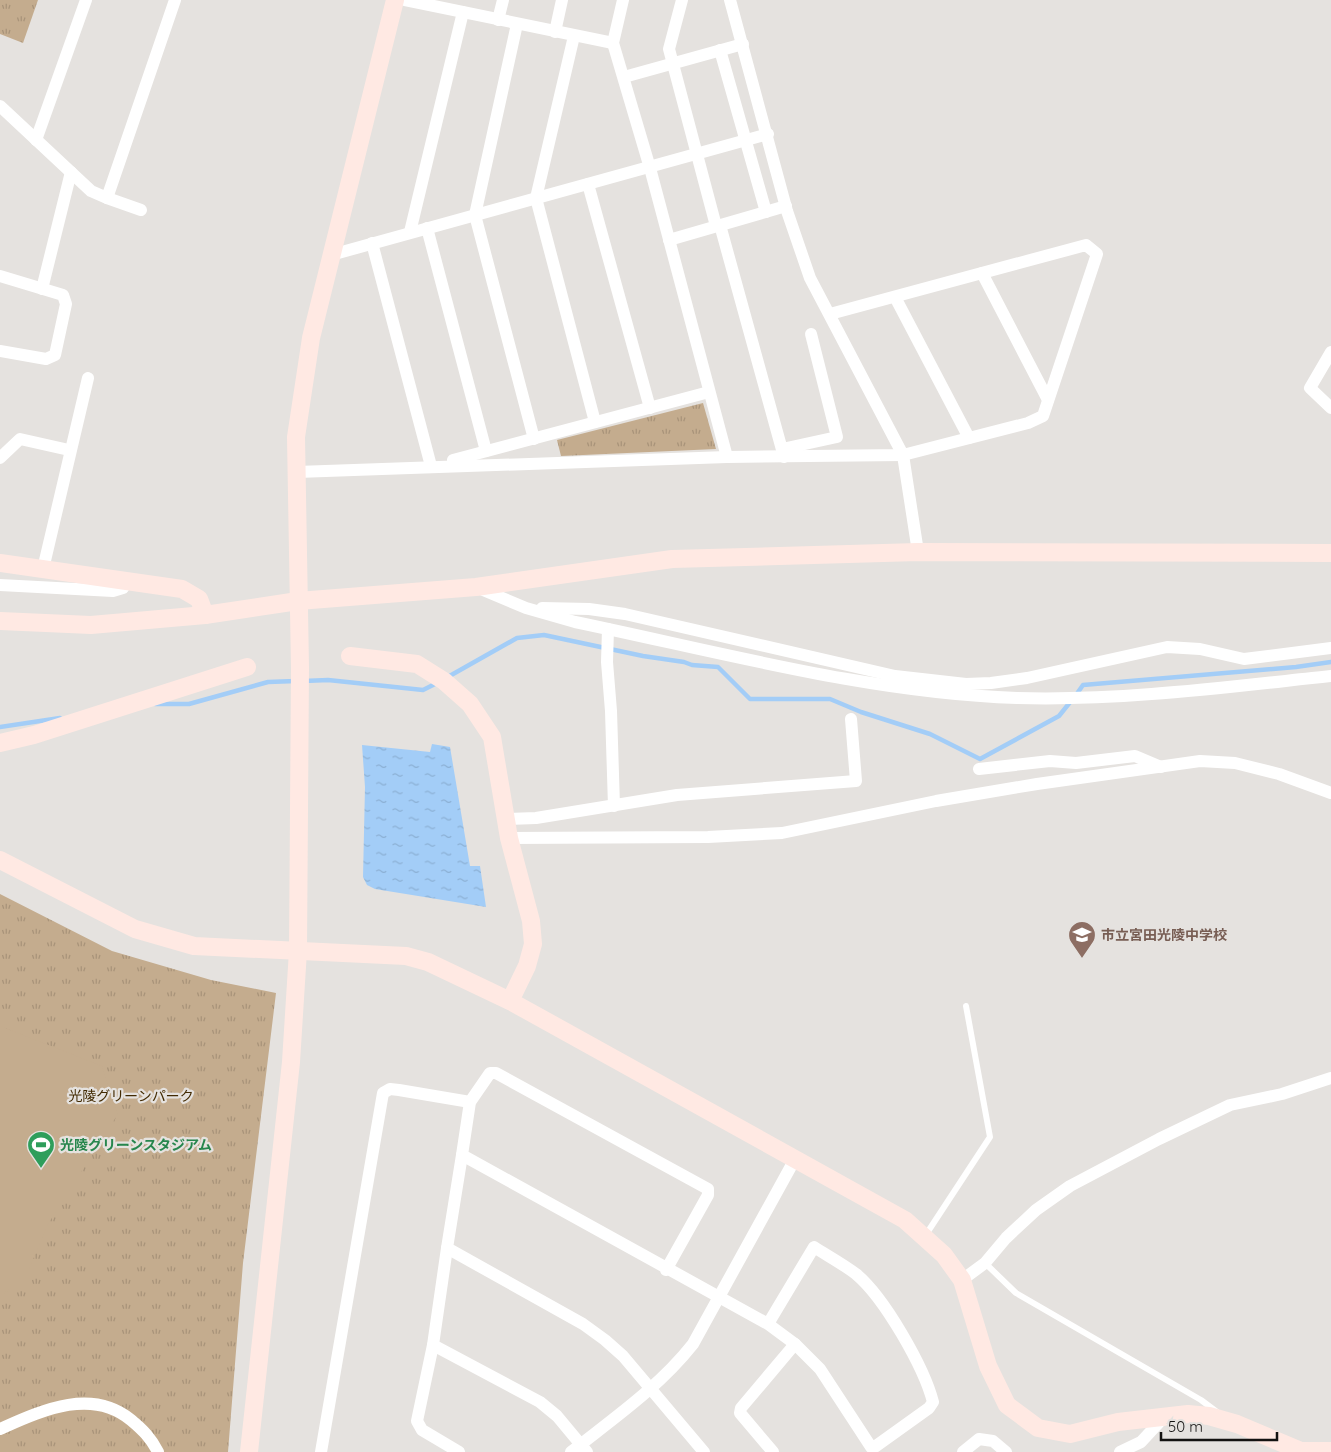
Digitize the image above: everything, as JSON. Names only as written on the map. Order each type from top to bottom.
[{"type":"street","points":[[36,140],[86,0]]},
{"type":"street","points":[[107,198],[175,0]]},
{"type":"street","points":[[250,1452],[290,1062],[298,951],[300,668],[296,438],[311,338],[395,0]]},
{"type":"street","points":[[405,0],[441,4],[463,12],[498,20],[613,43]]},
{"type":"street","points":[[498,20],[502,0]]},
{"type":"street","points":[[555,32],[562,0]]},
{"type":"street","points":[[623,0],[613,43],[650,168],[727,457]]},
{"type":"street","points":[[682,0],[669,49],[672,63],[783,453]]},
{"type":"street","points":[[730,0],[768,134],[786,206],[810,278],[904,455],[918,552]]},
{"type":"street","points":[[410,232],[463,12]]},
{"type":"street","points":[[517,24],[475,215],[534,439]]},
{"type":"street","points":[[574,36],[536,198],[595,422]]},
{"type":"street","points":[[624,77],[743,44]]},
{"type":"street","points":[[720,50],[766,212]]},
{"type":"street","points":[[0,106],[91,191],[141,210]]},
{"type":"street","points":[[331,254],[650,168],[768,134]]},
{"type":"street","points":[[42,288],[71,172]]},
{"type":"street","points":[[588,184],[650,408]]},
{"type":"street","points":[[669,240],[786,206]]},
{"type":"street","points":[[426,228],[486,451]]},
{"type":"street","points":[[372,242],[431,466]]},
{"type":"street","points":[[297,472],[727,457],[783,453],[904,455],[1028,423],[1043,416],[1097,254],[1086,244],[830,314]]},
{"type":"street","points":[[982,273],[1048,400]]},
{"type":"street","points":[[0,276],[63,295],[66,304],[55,355],[46,359],[0,351]]},
{"type":"street","points":[[896,297],[968,438]]},
{"type":"street","points":[[783,453],[837,437],[811,334]]},
{"type":"street","points":[[1331,352],[1310,388],[1331,408]]},
{"type":"street","points":[[43,569],[69,450],[88,378]]},
{"type":"street","points":[[431,466],[709,392]]},
{"type":"street","points":[[0,458],[20,439],[69,450]]},
{"type":"street","points":[[0,621],[91,625],[205,615],[298,601],[476,587],[672,559],[918,552],[1331,553]]},
{"type":"street","points":[[0,563],[182,590],[199,599],[205,615]]},
{"type":"street","points":[[0,585],[113,591],[123,588],[128,581]]},
{"type":"street","points":[[476,587],[526,608],[608,629],[899,687],[1016,698],[1099,699],[1331,676]]},
{"type":"street","points":[[526,608],[589,608],[625,614],[895,676],[966,684],[992,683],[1027,678],[1167,647],[1200,649],[1244,659],[1331,648]]},
{"type":"street","points":[[608,629],[607,662],[611,711],[614,806]]},
{"type":"street","points":[[350,656],[417,664],[444,681],[470,704],[492,737],[506,820],[531,921],[534,944],[527,966],[510,1001]]},
{"type":"street","points":[[0,743],[53,729],[247,667]]},
{"type":"street","points":[[506,820],[536,818],[677,795],[856,781],[851,718]]},
{"type":"street","points":[[979,770],[1050,761],[1076,763],[1135,756],[1161,767]]},
{"type":"street","points":[[510,838],[708,837],[782,833],[945,799],[1200,761],[1235,763],[1279,774],[1331,793]]},
{"type":"street","points":[[0,860],[108,917],[163,938],[194,946],[406,956],[428,962],[510,1001],[905,1220],[944,1255],[962,1280],[988,1366],[1000,1390],[1008,1405],[1038,1428],[1070,1434],[1118,1422],[1165,1416],[1209,1416],[1230,1422],[1301,1451],[1331,1451]]},
{"type":"street","points":[[458,1452],[422,1430],[417,1421],[433,1345],[470,1102],[490,1073],[496,1072],[708,1189],[708,1195],[666,1270]]},
{"type":"street","points":[[962,1280],[985,1263],[1006,1238],[1036,1210],[1070,1186],[1159,1139],[1230,1105],[1282,1094],[1331,1078]]},
{"type":"street","points":[[321,1452],[383,1093],[390,1089],[470,1102]]},
{"type":"street","points":[[462,1155],[666,1270],[768,1324],[795,1344],[820,1369],[871,1447],[876,1446],[928,1408],[933,1402],[899,1328],[879,1299],[856,1275],[814,1247],[768,1324]]},
{"type":"street","points":[[433,1345],[540,1402],[558,1416],[580,1450],[676,1366],[693,1344],[795,1159]]},
{"type":"street","points":[[447,1248],[584,1324],[623,1356],[704,1452]]},
{"type":"street","points":[[773,1452],[740,1413],[741,1408],[795,1344]]},
{"type":"street","points":[[0,1429],[64,1406],[85,1403],[105,1404],[124,1414],[141,1428],[152,1439],[158,1452]]},
{"type":"street","points":[[1120,1452],[1141,1442],[1165,1416]]},
{"type":"street","points":[[963,1452],[979,1439],[993,1442],[1006,1452]]},
{"type":"lane","points":[[924,1237],[990,1137],[966,1006]]},
{"type":"lane","points":[[985,1263],[1016,1293],[1201,1400],[1230,1422]]},
{"type":"green space","points":[[0,0],[38,0],[23,43],[0,34]]},
{"type":"green space","points":[[703,403],[716,449],[561,456],[557,440]]},
{"type":"green space","name":"光陵グリーンパーク","points":[[0,894],[112,951],[211,980],[276,993],[243,1263],[228,1452],[0,1452]]},
{"type":"green space","name":"光陵グリーンスタジアム","points":[[0,1026],[102,1066],[118,1114],[48,1224],[29,1269],[13,1287],[0,1296]]},
{"type":"water","points":[[432,744],[450,747],[470,866],[480,866],[486,907],[375,889],[367,885],[363,877],[365,787],[362,745],[430,752]]},
{"type":"waterway","points":[[446,678],[517,638],[544,635],[643,656],[684,662],[692,665],[718,667],[750,699],[830,699],[861,712],[930,734],[980,759],[1059,716],[1071,701]]},
{"type":"waterway","points":[[1076,695],[1083,685],[1296,667],[1331,662]]},
{"type":"waterway","points":[[304,681],[328,680],[423,690],[439,682]]},
{"type":"waterway","points":[[155,704],[189,704],[268,682],[296,681]]},
{"type":"waterway","points":[[0,727],[60,718]]},
{"type":"place","name":"市立宮田光陵中学校","points":[[1082,959]]},
{"type":"place","name":"光陵グリーンスタジアム","points":[[41,1169]]}]
